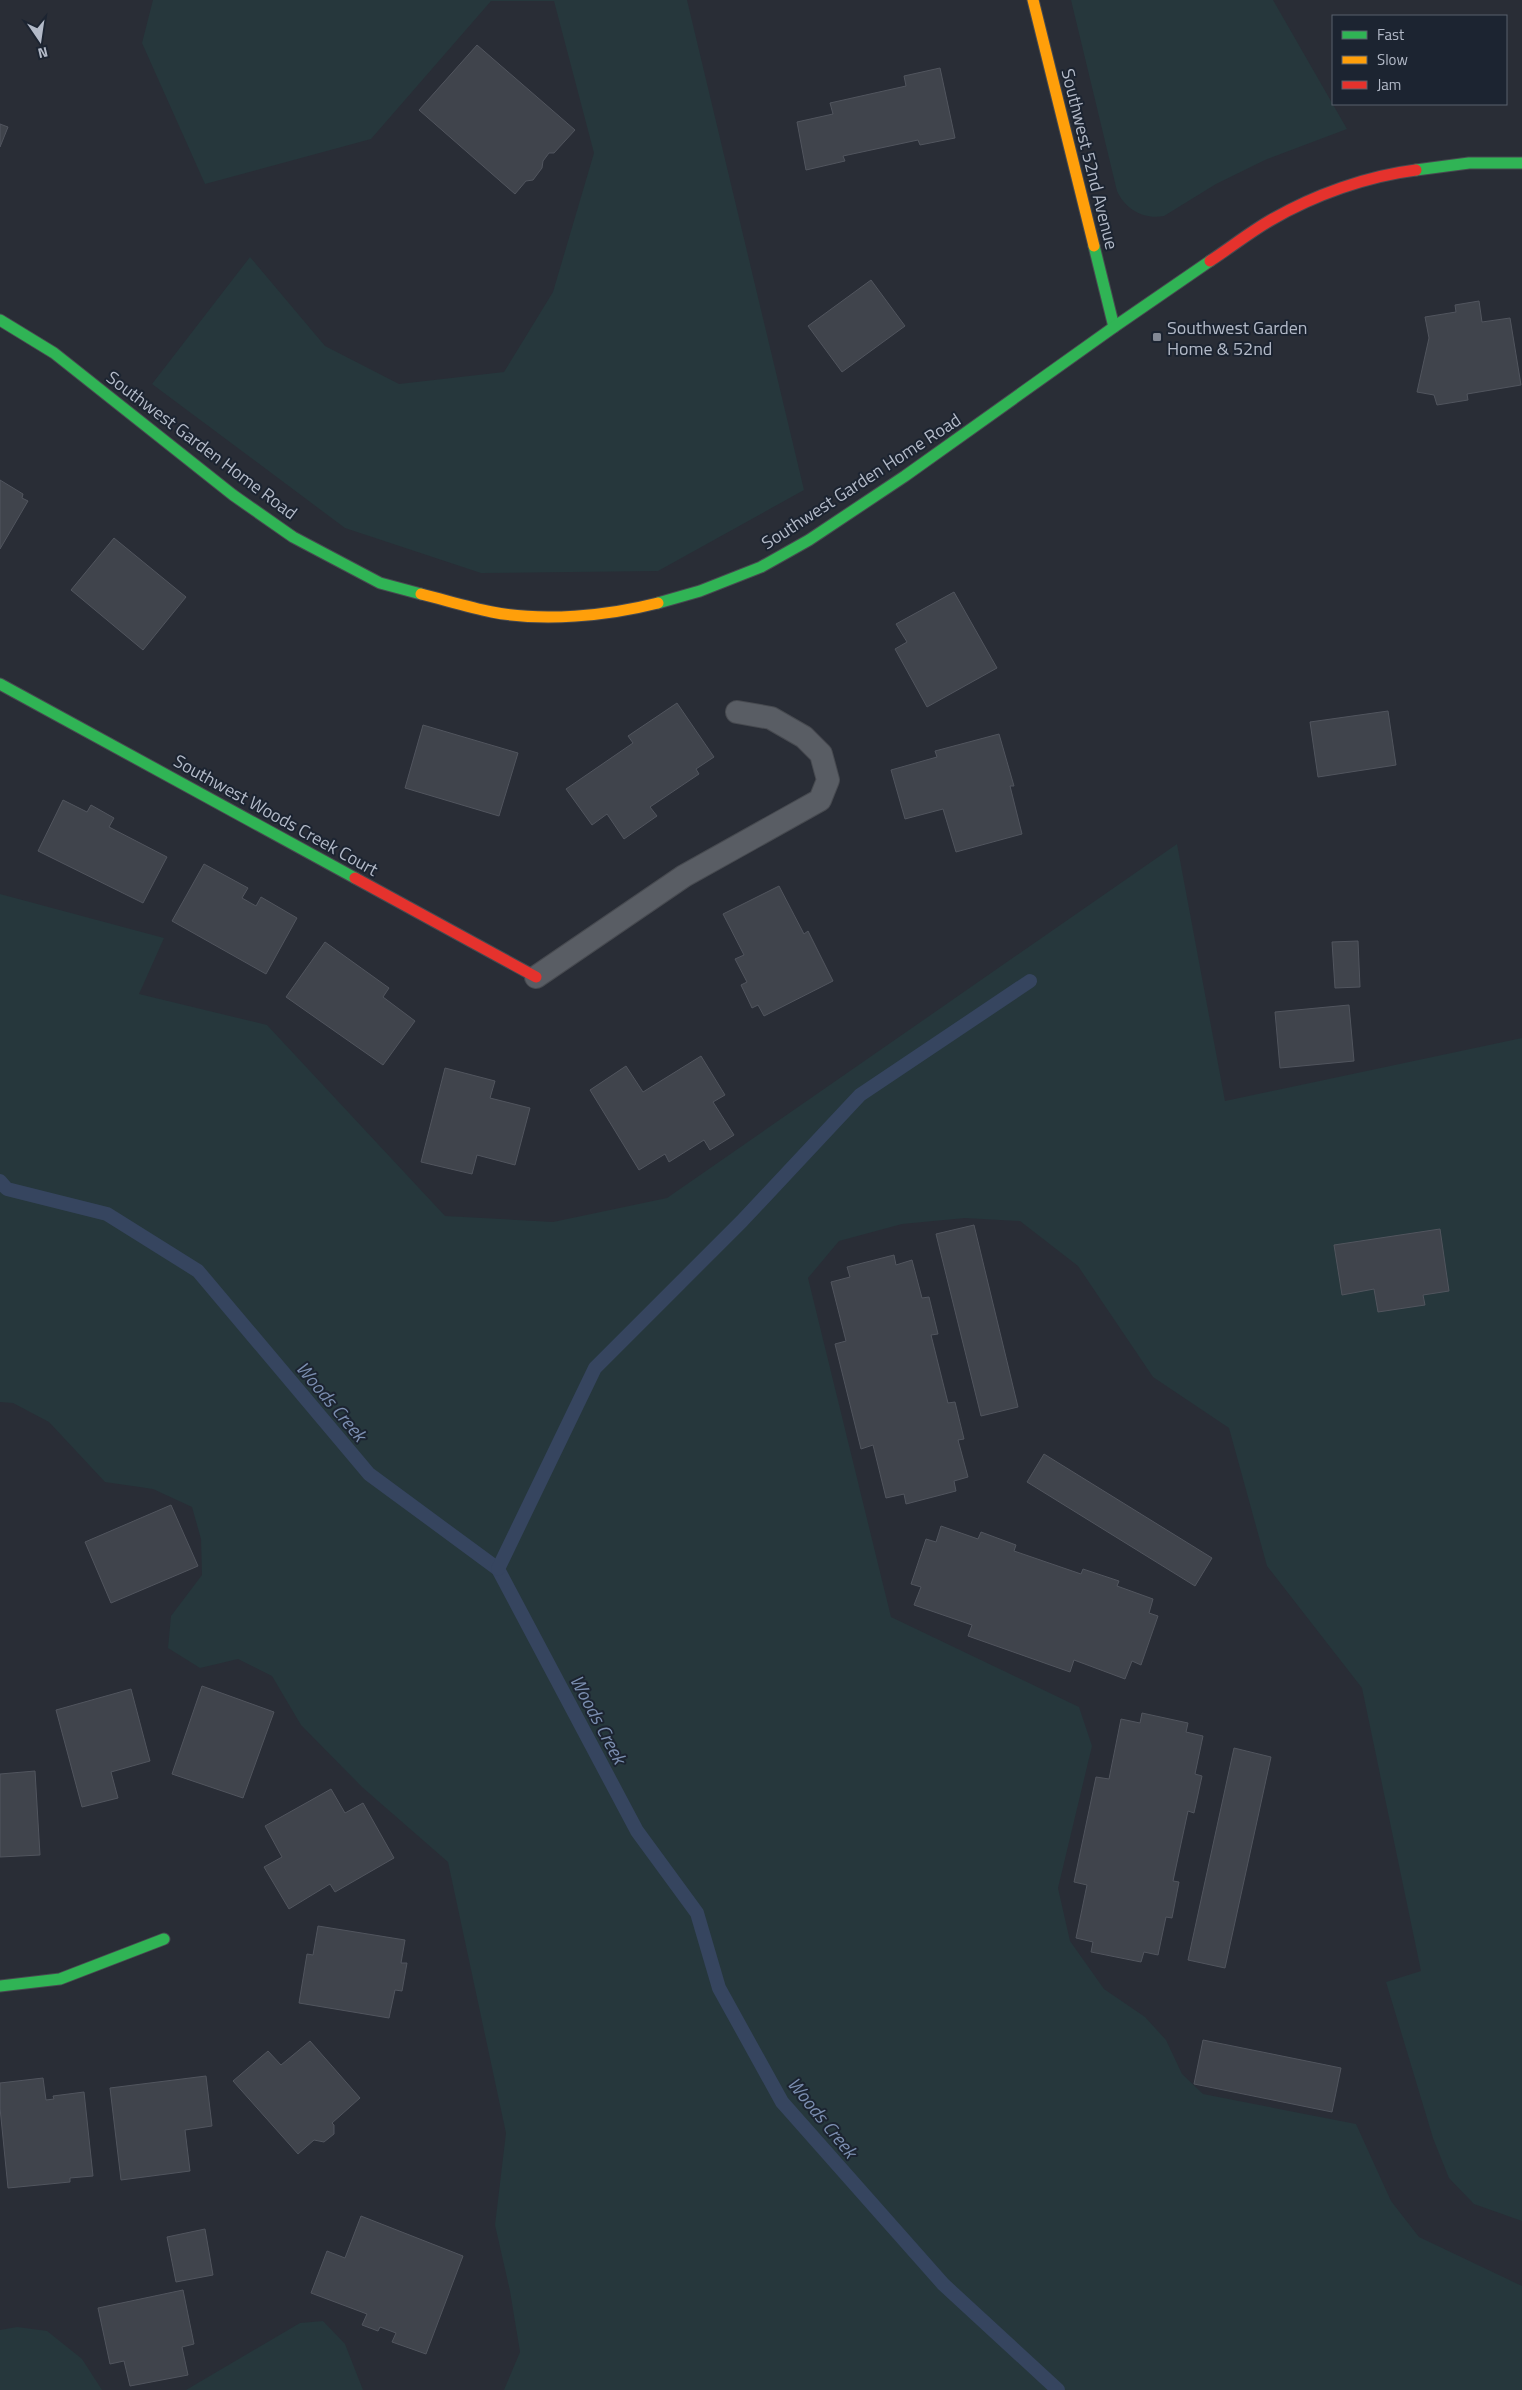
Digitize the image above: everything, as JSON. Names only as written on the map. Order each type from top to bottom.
[{"type":"street","name":"Southwest 52nd Avenue","points":[[1033,0],[1114,327]]},
{"type":"street","name":"Southwest Garden Home Road","points":[[0,320],[54,353],[232,495],[293,538],[380,583],[492,612],[534,617],[623,612],[700,591],[761,567],[809,540],[905,476],[1114,327],[1271,220],[1312,200],[1367,180],[1412,170],[1469,163],[1522,162]]},
{"type":"street","name":"Southwest Woods Creek Court","points":[[0,684],[536,977]]},
{"type":"street","points":[[0,1986],[60,1979],[164,1939]]},
{"type":"lane","points":[[536,977],[684,876],[820,800],[828,780],[821,754],[804,737],[771,718],[737,712]]},
{"type":"shaded area","points":[[153,0],[687,0],[804,490],[658,571],[481,573],[345,528],[152,384],[250,257],[325,346],[399,384],[504,372],[553,292],[594,153],[554,1],[491,1],[371,139],[205,184],[142,43]]},
{"type":"shaded area","points":[[1071,0],[1273,0],[1347,129],[1265,160],[1216,184],[1164,216],[1142,215],[1136,212],[1125,203],[1117,191]]},
{"type":"shaded area","points":[[1177,844],[1225,1101],[1522,1038],[1522,2221],[1474,2204],[1449,2178],[1433,2138],[1386,1982],[1421,1971],[1362,1688],[1267,1566],[1229,1428],[1153,1377],[1078,1266],[1020,1221],[965,1218],[902,1224],[839,1241],[808,1278],[891,1617],[1079,1707],[1092,1746],[1058,1888],[1070,1941],[1104,1989],[1145,2017],[1166,2040],[1182,2074],[1203,2094],[1356,2124],[1391,2201],[1419,2237],[1522,2286],[1522,2390],[504,2390],[520,2352],[510,2291],[495,2225],[506,2133],[448,1862],[362,1787],[301,1725],[272,1676],[238,1659],[200,1668],[168,1648],[171,1616],[202,1575],[201,1539],[192,1507],[153,1489],[105,1482],[49,1422],[13,1403],[0,1402],[0,894],[164,938],[139,994],[267,1025],[445,1216],[553,1222],[667,1198]]},
{"type":"shaded area","points":[[323,2321],[345,2344],[363,2390],[186,2390],[300,2323]]},
{"type":"shaded area","points":[[17,2327],[47,2331],[82,2359],[102,2390],[0,2390],[0,2330]]},
{"type":"building","points":[[477,45],[575,130],[554,153],[549,153],[543,161],[542,168],[533,180],[526,181],[515,194],[419,110]]},
{"type":"building","points":[[940,68],[955,138],[920,145],[918,140],[843,156],[845,161],[806,170],[797,122],[833,114],[830,103],[906,86],[904,76]]},
{"type":"building","points":[[0,124],[8,127],[0,147]]},
{"type":"building","points":[[871,280],[905,326],[842,372],[808,326]]},
{"type":"building","points":[[1479,301],[1482,322],[1510,318],[1521,385],[1467,394],[1468,400],[1437,405],[1434,395],[1417,392],[1429,338],[1425,317],[1456,312],[1455,305]]},
{"type":"building","points":[[0,480],[23,494],[22,498],[28,501],[0,549]]},
{"type":"building","points":[[114,538],[186,597],[143,650],[71,590]]},
{"type":"building","points":[[954,592],[997,668],[927,707],[895,649],[907,642],[896,624]]},
{"type":"building","points":[[677,703],[714,757],[696,769],[699,774],[650,807],[657,816],[624,839],[607,814],[592,825],[566,789],[633,743],[628,736]]},
{"type":"building","points":[[1388,711],[1396,765],[1318,777],[1310,722]]},
{"type":"building","points":[[423,725],[518,753],[499,816],[405,788]]},
{"type":"building","points":[[999,734],[1014,786],[1010,786],[1022,834],[956,852],[943,809],[905,819],[891,770],[937,757],[935,751]]},
{"type":"building","points":[[63,800],[87,812],[91,805],[114,818],[109,827],[167,857],[143,903],[38,851]]},
{"type":"building","points":[[204,864],[248,888],[242,898],[256,906],[261,897],[297,918],[266,974],[172,921]]},
{"type":"building","points":[[779,886],[804,934],[808,931],[833,981],[764,1016],[758,1005],[752,1008],[741,985],[747,982],[735,959],[744,955],[723,914]]},
{"type":"building","points":[[1358,941],[1360,987],[1335,988],[1332,942]]},
{"type":"building","points":[[325,942],[389,988],[383,997],[415,1021],[383,1065],[286,997]]},
{"type":"building","points":[[1349,1005],[1354,1061],[1280,1068],[1275,1012]]},
{"type":"building","points":[[701,1056],[725,1095],[713,1102],[734,1135],[710,1150],[704,1140],[669,1162],[665,1154],[639,1170],[590,1090],[626,1066],[643,1092]]},
{"type":"building","points":[[445,1068],[495,1081],[490,1098],[530,1108],[515,1165],[477,1155],[472,1174],[421,1162]]},
{"type":"building","points":[[974,1225],[1018,1407],[981,1416],[936,1234]]},
{"type":"building","points":[[1440,1229],[1449,1291],[1423,1295],[1425,1305],[1378,1312],[1374,1289],[1342,1295],[1334,1245]]},
{"type":"building","points":[[894,1255],[896,1265],[912,1260],[922,1298],[929,1297],[938,1334],[931,1335],[948,1403],[955,1402],[964,1439],[958,1440],[968,1477],[954,1481],[956,1491],[906,1504],[904,1494],[886,1498],[873,1445],[861,1449],[835,1344],[846,1341],[831,1282],[850,1277],[847,1267]]},
{"type":"building","points":[[1044,1454],[1212,1558],[1195,1586],[1027,1482]]},
{"type":"building","points":[[171,1505],[198,1566],[111,1603],[85,1542]]},
{"type":"building","points":[[941,1526],[978,1539],[981,1532],[1016,1545],[1014,1551],[1081,1574],[1083,1569],[1119,1581],[1117,1586],[1153,1599],[1149,1613],[1158,1616],[1141,1665],[1132,1661],[1125,1679],[1074,1660],[1070,1672],[968,1636],[972,1625],[914,1605],[921,1587],[911,1584],[926,1539],[936,1542]]},
{"type":"building","points":[[202,1686],[274,1712],[243,1798],[172,1774]]},
{"type":"building","points":[[131,1689],[150,1761],[111,1772],[118,1798],[82,1807],[56,1710]]},
{"type":"building","points":[[1142,1713],[1188,1723],[1186,1732],[1203,1736],[1195,1774],[1202,1776],[1194,1813],[1188,1811],[1173,1881],[1179,1882],[1172,1918],[1166,1917],[1158,1955],[1144,1952],[1141,1962],[1091,1952],[1093,1942],[1076,1938],[1087,1885],[1074,1882],[1096,1777],[1109,1779],[1121,1719],[1140,1723]]},
{"type":"building","points":[[1234,1748],[1271,1757],[1225,1968],[1188,1960]]},
{"type":"building","points":[[35,1771],[40,1855],[0,1857],[0,1774]]},
{"type":"building","points":[[331,1789],[345,1813],[363,1803],[394,1858],[335,1892],[330,1884],[289,1909],[264,1867],[282,1857],[265,1826]]},
{"type":"building","points":[[318,1926],[405,1940],[401,1963],[407,1963],[402,1991],[395,1990],[389,2018],[299,2003],[307,1954],[313,1955]]},
{"type":"building","points":[[1203,2040],[1341,2068],[1332,2112],[1194,2084]]},
{"type":"building","points":[[310,2041],[360,2098],[332,2123],[334,2125],[334,2134],[324,2142],[314,2140],[298,2154],[233,2081],[268,2051],[281,2065]]},
{"type":"building","points":[[206,2076],[212,2126],[185,2130],[190,2171],[121,2180],[110,2088]]},
{"type":"building","points":[[43,2078],[46,2100],[54,2099],[53,2096],[84,2092],[93,2176],[70,2178],[70,2182],[8,2188],[0,2108],[0,2083]]},
{"type":"building","points":[[361,2216],[463,2256],[426,2354],[392,2342],[396,2333],[380,2327],[378,2331],[362,2325],[367,2314],[311,2293],[327,2251],[345,2258]]},
{"type":"building","points":[[205,2229],[213,2275],[176,2282],[167,2237]]},
{"type":"building","points":[[183,2290],[194,2344],[182,2347],[188,2375],[130,2386],[124,2361],[110,2364],[98,2308]]},
{"type":"waterway","points":[[498,1569],[595,1368],[742,1221],[860,1095],[1030,981]]},
{"type":"waterway","name":"Woods Creek","points":[[0,1181],[7,1189],[107,1214],[198,1271],[369,1474],[498,1569],[637,1831],[697,1913],[719,1988],[782,2102],[943,2284],[1058,2390]]},
{"type":"traffic: fast","points":[[1416,170],[1469,163],[1522,163]]},
{"type":"traffic: fast","points":[[1094,246],[1114,327]]},
{"type":"traffic: fast","points":[[658,603],[700,591],[761,567],[809,540],[905,476],[1210,261]]},
{"type":"traffic: fast","points":[[0,320],[54,353],[233,495],[293,537],[380,583],[421,594]]},
{"type":"traffic: fast","points":[[0,684],[355,878]]},
{"type":"traffic: fast","points":[[0,1986],[60,1979],[164,1939]]},
{"type":"traffic: slow","points":[[1033,0],[1094,246]]},
{"type":"traffic: slow","points":[[421,594],[492,612],[532,617],[597,614],[658,603]]},
{"type":"traffic: jam","points":[[1210,261],[1263,225],[1305,202],[1360,182],[1416,170]]},
{"type":"traffic: jam","points":[[355,878],[536,977]]},
{"type":"place","name":"Southwest Garden Home & 52nd","points":[[1157,337]]}]
